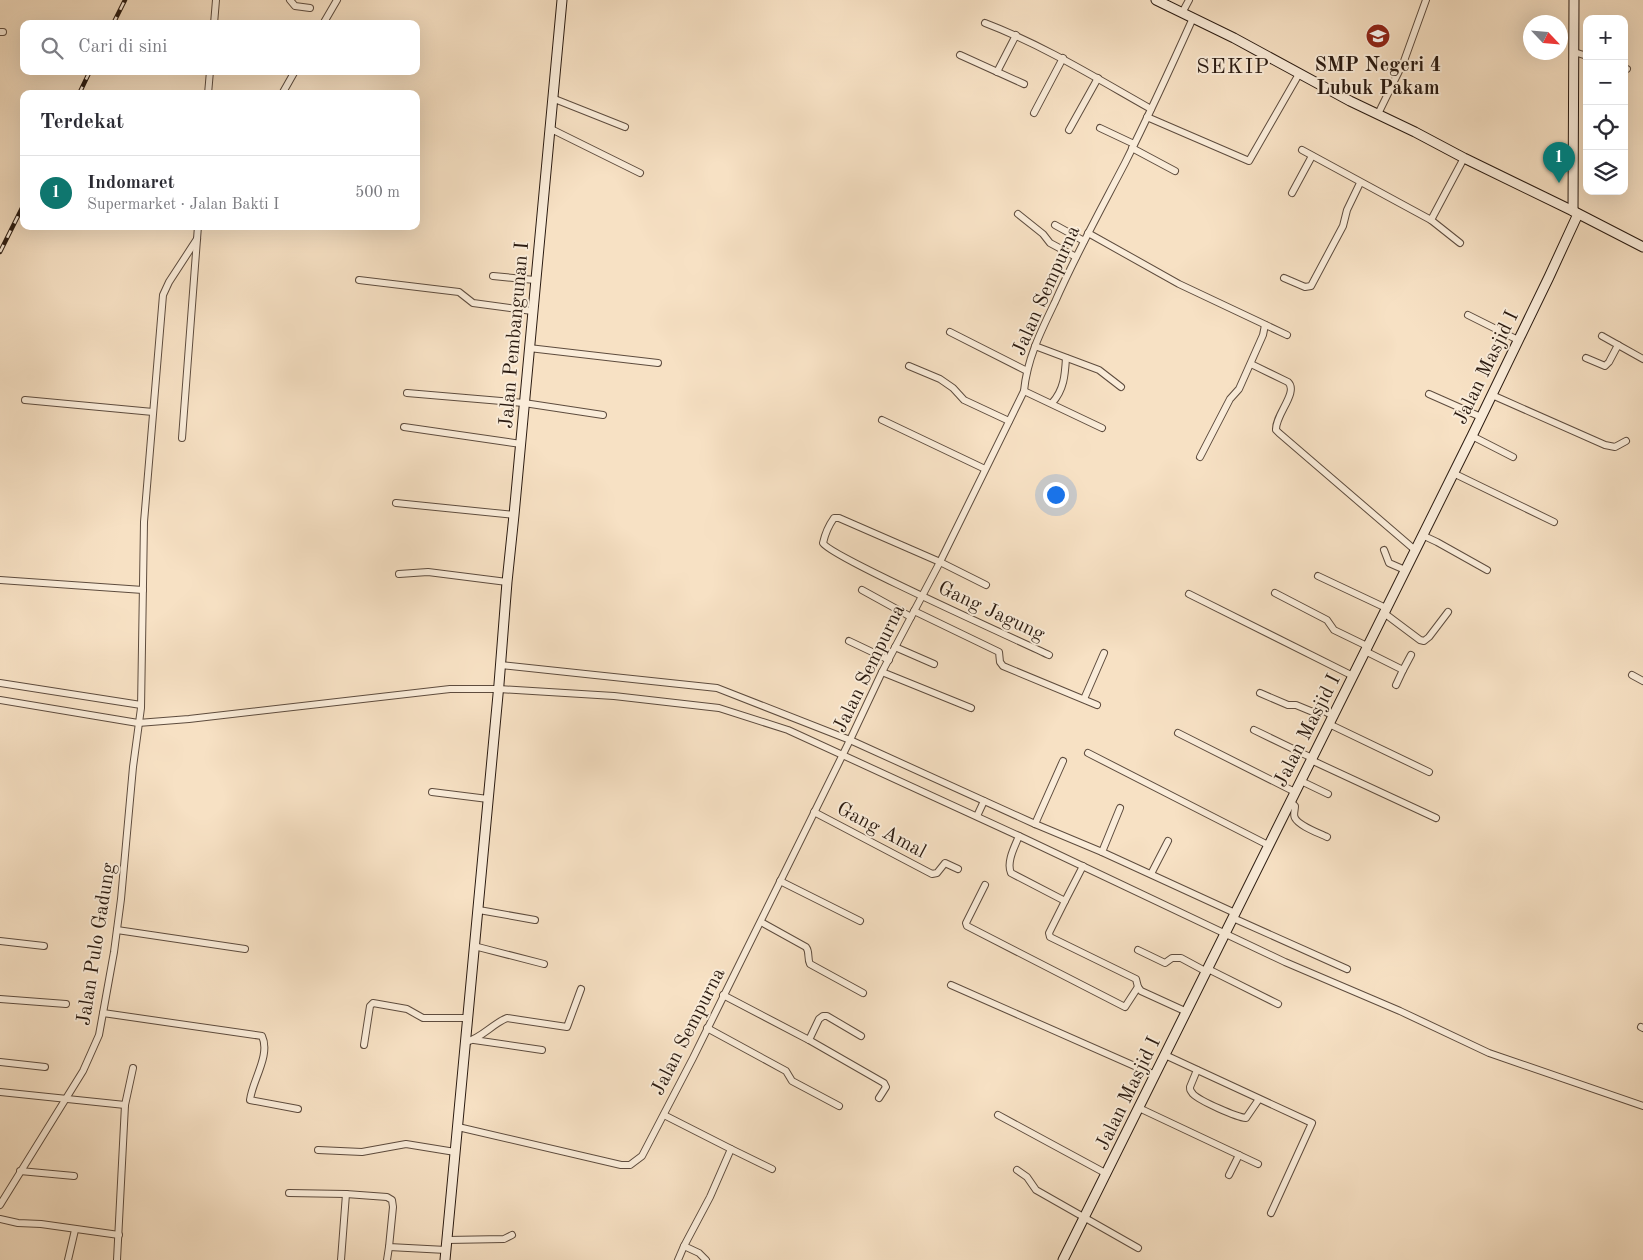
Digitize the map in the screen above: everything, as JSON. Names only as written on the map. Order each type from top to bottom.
[{"type":"main road","name":"Jalan Pembangunan I","points":[[445,1260],[455,1152],[470,1041],[468,1018],[474,946],[479,910],[507,582],[562,0]]},
{"type":"main road","points":[[1156,0],[1234,38],[1350,101],[1643,247]]},
{"type":"main road","points":[[1574,0],[1575,212]]},
{"type":"main road","name":"Jalan Masjid I","points":[[1064,1260],[1492,395],[1575,212]]},
{"type":"street","points":[[214,20],[216,0]]},
{"type":"street","points":[[290,0],[295,6],[310,8]]},
{"type":"street","points":[[325,20],[337,0]]},
{"type":"street","points":[[1182,12],[1189,0]]},
{"type":"street","points":[[1378,114],[1404,61],[1426,0]]},
{"type":"street","name":"Jalan Sempurna","points":[[458,1127],[622,1165],[630,1165],[642,1156],[761,922],[882,672],[940,562],[1024,391],[1027,371],[1035,346],[1076,257],[1133,146],[1193,18]]},
{"type":"street","points":[[985,22],[1063,58],[1151,109]]},
{"type":"street","points":[[997,72],[1016,35]]},
{"type":"street","points":[[1574,52],[1583,55]]},
{"type":"street","points":[[960,55],[1024,84]]},
{"type":"street","points":[[1034,113],[1063,58]]},
{"type":"street","points":[[1147,117],[1250,161],[1299,74]]},
{"type":"street","points":[[208,90],[210,75]]},
{"type":"street","points":[[284,90],[293,75]]},
{"type":"street","points":[[1069,130],[1098,78]]},
{"type":"street","points":[[552,98],[625,127]]},
{"type":"street","points":[[550,128],[640,173]]},
{"type":"street","points":[[1100,128],[1175,171]]},
{"type":"street","points":[[1302,150],[1431,220],[1460,243]]},
{"type":"street","points":[[1292,193],[1312,156]]},
{"type":"street","points":[[1431,220],[1464,158]]},
{"type":"street","points":[[1284,278],[1305,287],[1312,286],[1343,226],[1347,210],[1360,182]]},
{"type":"street","points":[[1018,214],[1043,234],[1050,244],[1076,257]]},
{"type":"street","points":[[1055,225],[1084,241]]},
{"type":"street","points":[[182,438],[199,230]]},
{"type":"street","points":[[1088,233],[1179,284],[1286,335]]},
{"type":"street","name":"Jalan Pulo Gadung","points":[[0,1204],[67,1098],[91,1056],[99,1035],[117,930],[141,706],[144,522],[163,295],[169,282],[197,239]]},
{"type":"street","points":[[492,276],[535,280]]},
{"type":"street","points":[[359,280],[459,292],[473,303],[532,311]]},
{"type":"street","points":[[1468,315],[1518,340]]},
{"type":"street","points":[[1200,457],[1230,399],[1239,389],[1263,335],[1265,325]]},
{"type":"street","points":[[950,332],[1027,371]]},
{"type":"street","points":[[1602,336],[1643,359]]},
{"type":"street","points":[[1586,358],[1605,366],[1618,345]]},
{"type":"street","points":[[1035,346],[1099,370],[1121,387]]},
{"type":"street","points":[[529,348],[658,363]]},
{"type":"street","points":[[1052,403],[1058,396],[1065,378],[1066,358]]},
{"type":"street","points":[[1251,364],[1292,385],[1290,395],[1277,420],[1276,430],[1279,434],[1415,550]]},
{"type":"street","points":[[909,366],[940,379],[953,388],[967,402],[1009,421]]},
{"type":"street","points":[[1024,391],[1102,428]]},
{"type":"street","points":[[407,393],[524,403],[603,415]]},
{"type":"street","points":[[1430,394],[1481,417]]},
{"type":"street","points":[[1492,395],[1605,445],[1615,447],[1626,441]]},
{"type":"street","points":[[25,400],[153,412]]},
{"type":"street","points":[[882,420],[985,469]]},
{"type":"street","points":[[404,426],[521,444]]},
{"type":"street","points":[[1472,436],[1513,457]]},
{"type":"street","points":[[1453,473],[1554,522]]},
{"type":"street","points":[[396,503],[514,516]]},
{"type":"street","name":"Gang Jagung","points":[[940,562],[839,518],[834,518],[823,542],[826,547],[921,596],[1049,654]]},
{"type":"street","points":[[1422,535],[1487,570]]},
{"type":"street","points":[[1384,550],[1389,563],[1404,570]]},
{"type":"street","points":[[940,562],[986,584]]},
{"type":"street","points":[[399,574],[428,572],[507,582]]},
{"type":"street","points":[[1318,576],[1385,611],[1420,640],[1424,641],[1429,637],[1448,612]]},
{"type":"street","points":[[0,580],[143,590]]},
{"type":"street","points":[[862,590],[999,652],[1000,662],[1003,666],[1097,705]]},
{"type":"street","points":[[1275,593],[1327,620],[1334,630],[1403,670]]},
{"type":"street","points":[[1188,594],[1353,676]]},
{"type":"street","points":[[849,641],[889,660]]},
{"type":"street","points":[[895,647],[934,664]]},
{"type":"street","points":[[1084,699],[1104,653]]},
{"type":"street","points":[[1396,685],[1411,655]]},
{"type":"street","points":[[500,669],[717,688],[850,741],[983,803],[1102,852],[1151,874],[1233,917],[1347,969]]},
{"type":"street","points":[[882,672],[971,708]]},
{"type":"street","points":[[1632,676],[1643,681]]},
{"type":"street","points":[[0,683],[141,706]]},
{"type":"street","points":[[0,700],[139,720],[189,719],[450,689],[499,686],[719,708],[788,730],[844,753],[1226,932],[1285,962],[1400,1011],[1489,1053],[1643,1106]]},
{"type":"street","points":[[1260,693],[1288,706],[1296,704],[1314,712],[1324,711],[1331,720],[1429,772]]},
{"type":"street","points":[[1254,730],[1436,818]]},
{"type":"street","points":[[1178,733],[1295,792]]},
{"type":"street","points":[[1088,752],[1268,845]]},
{"type":"street","points":[[1035,824],[1063,760]]},
{"type":"street","points":[[1300,781],[1328,794]]},
{"type":"street","points":[[432,792],[488,799]]},
{"type":"street","points":[[1290,801],[1295,806],[1294,817],[1296,820],[1307,828],[1327,837]]},
{"type":"street","points":[[977,815],[983,803]]},
{"type":"street","points":[[1102,852],[1120,808]]},
{"type":"street","name":"Gang Amal","points":[[814,812],[932,874],[937,873],[945,863],[958,869]]},
{"type":"street","points":[[1019,836],[1009,863],[1011,873],[1065,901]]},
{"type":"street","points":[[1151,874],[1168,840]]},
{"type":"street","points":[[1083,866],[1049,933],[1050,937],[1136,979],[1141,991],[1187,1012]]},
{"type":"street","points":[[780,881],[860,921]]},
{"type":"street","points":[[985,885],[966,923],[967,926],[1125,1007],[1138,987]]},
{"type":"street","points":[[479,910],[535,920]]},
{"type":"street","points":[[761,922],[806,947],[810,964],[863,993]]},
{"type":"street","points":[[117,930],[245,949]]},
{"type":"street","points":[[0,941],[44,946]]},
{"type":"street","points":[[474,946],[544,964]]},
{"type":"street","points":[[1138,950],[1165,963],[1172,958],[1181,958],[1278,1004]]},
{"type":"street","points":[[951,985],[1155,1076]]},
{"type":"street","points":[[470,1041],[507,1018],[567,1027],[581,989]]},
{"type":"street","points":[[723,996],[808,1040],[884,1083],[886,1087],[879,1098]]},
{"type":"street","points":[[0,999],[66,1004]]},
{"type":"street","points":[[364,1045],[370,1006],[373,1003],[407,1009],[423,1018],[468,1018]]},
{"type":"street","points":[[103,1013],[262,1036],[265,1042],[263,1060],[250,1100],[298,1109]]},
{"type":"street","points":[[808,1040],[822,1016],[826,1016],[861,1036]]},
{"type":"street","points":[[708,1028],[786,1071],[792,1081],[839,1106]]},
{"type":"street","points":[[470,1041],[505,1043],[542,1050]]},
{"type":"street","points":[[1165,1055],[1312,1123],[1271,1213]]},
{"type":"street","points":[[0,1062],[44,1067]]},
{"type":"street","points":[[117,1260],[125,1105],[133,1068]]},
{"type":"street","points":[[1198,1070],[1190,1086],[1192,1093],[1223,1110],[1246,1118],[1259,1099]]},
{"type":"street","points":[[0,1092],[125,1105]]},
{"type":"street","points":[[1139,1108],[1258,1164]]},
{"type":"street","points":[[664,1115],[772,1169]]},
{"type":"street","points":[[998,1115],[1107,1174]]},
{"type":"street","points":[[318,1150],[362,1152],[406,1144],[455,1152]]},
{"type":"street","points":[[678,1260],[710,1197],[731,1149]]},
{"type":"street","points":[[1229,1175],[1239,1155]]},
{"type":"street","points":[[1017,1170],[1027,1177],[1036,1190],[1138,1248]]},
{"type":"street","points":[[20,1171],[74,1176]]},
{"type":"street","points":[[289,1193],[381,1196],[392,1200],[393,1207],[387,1260]]},
{"type":"street","points":[[341,1260],[346,1194]]},
{"type":"street","points":[[0,1219],[18,1223],[119,1235]]},
{"type":"street","points":[[68,1260],[75,1230]]},
{"type":"street","points":[[447,1240],[504,1238],[512,1235]]},
{"type":"street","points":[[684,1246],[699,1253],[706,1260]]},
{"type":"street","points":[[389,1247],[446,1250]]},
{"type":"railway","points":[[115,20],[125,0]]},
{"type":"railway","points":[[81,90],[88,75]]},
{"type":"railway","points":[[0,252],[20,212]]},
{"type":"place","name":"SMP Negeri 4 Lubuk Pakam","points":[[1378,36]]},
{"type":"place","name":"Indomaret","points":[[1559,183]]},
{"type":"district","name":"SEKIP","points":[[1233,65]]}]
